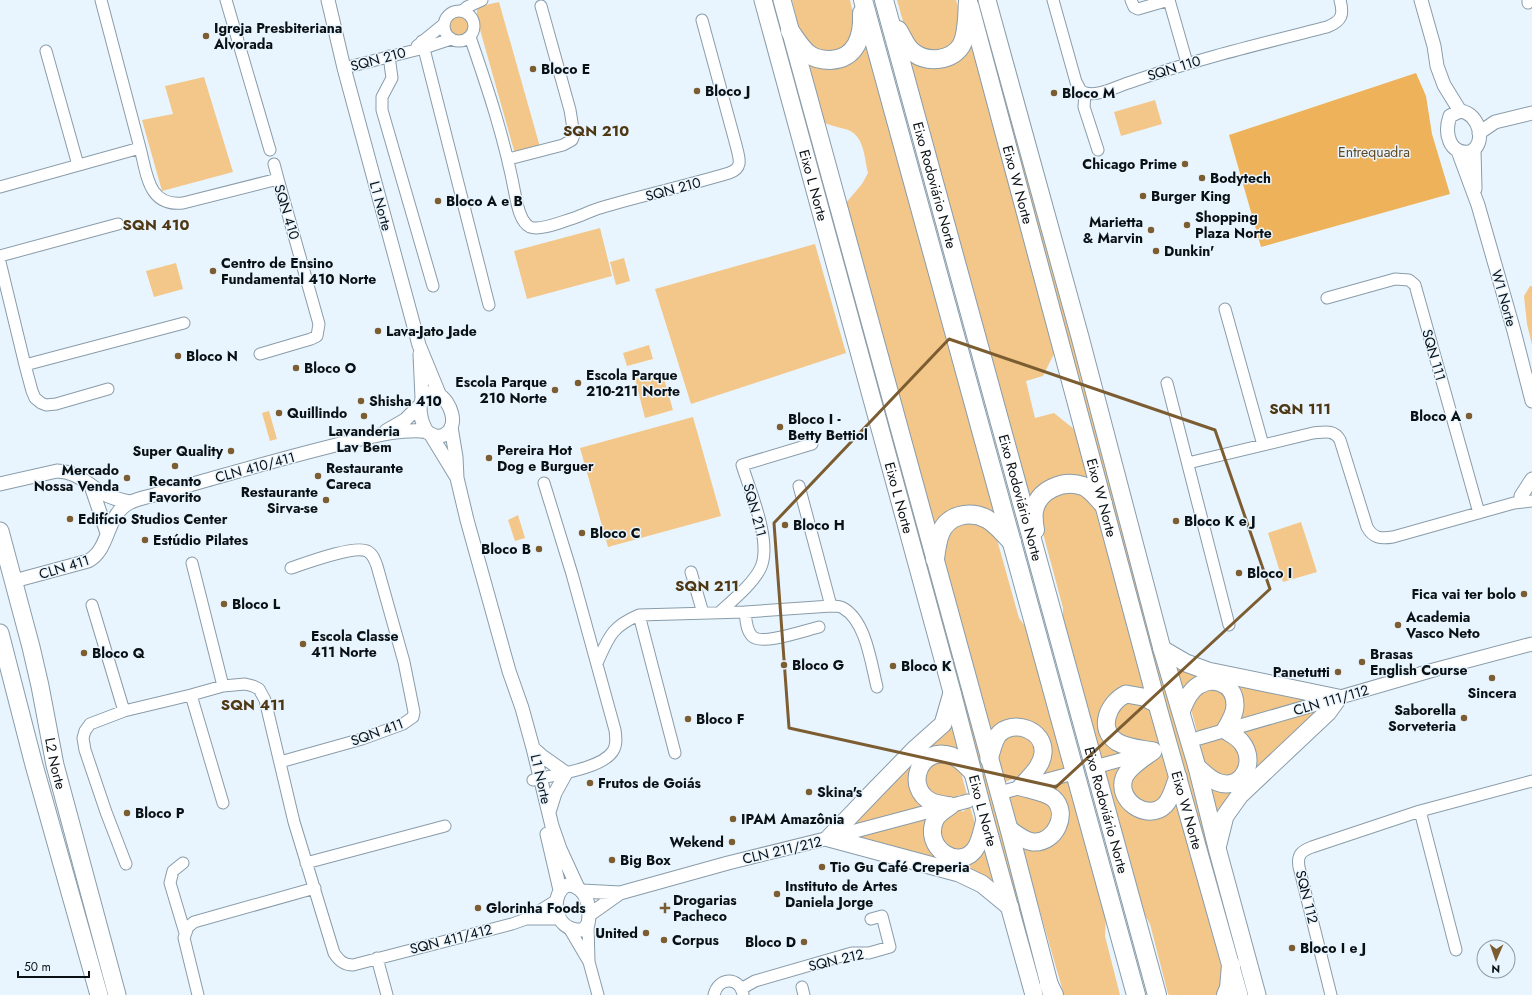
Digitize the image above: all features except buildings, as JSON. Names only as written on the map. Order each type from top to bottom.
[{"type":"highway","points":[[790,31],[808,54],[816,58],[835,60],[847,55],[853,50],[860,40],[863,24],[863,0]]},
{"type":"highway","name":"Eixo Rodoviário Norte","points":[[863,0],[1135,994]]},
{"type":"highway","points":[[885,5],[909,48],[914,53],[927,59],[936,59],[947,58],[961,46],[965,34],[968,0]]},
{"type":"highway","name":"Eixo Rodoviário Norte","points":[[885,5],[1157,995]]},
{"type":"highway","points":[[1043,578],[1034,524],[1034,511],[1041,498],[1049,489],[1060,484],[1074,484],[1084,486],[1104,504]]},
{"type":"highway","points":[[935,559],[937,544],[945,525],[951,519],[962,515],[973,514],[987,519],[1012,542]]},
{"type":"highway","points":[[1147,958],[1166,995]]},
{"type":"highway","points":[[1226,995],[1229,988],[1231,965]]},
{"type":"main road","name":"Eixo L Norte","points":[[763,0],[1034,995]]},
{"type":"main road","name":"Eixo L Norte","points":[[782,0],[1009,829],[1052,992]]},
{"type":"main road","name":"Eixo W Norte","points":[[968,0],[1157,704],[1239,995]]},
{"type":"main road","name":"Eixo W Norte","points":[[988,0],[1080,337],[1162,649],[1197,766],[1217,848],[1257,995]]},
{"type":"main road","name":"L2 Norte","points":[[0,531],[32,647],[54,759],[115,988]]},
{"type":"main road","name":"L2 Norte","points":[[0,633],[98,995]]},
{"type":"main road","points":[[5,650],[22,650],[32,647]]},
{"type":"main road","points":[[1162,649],[1186,663],[1208,670],[1338,698],[1328,712],[1240,795],[1225,816],[1217,848]]},
{"type":"main road","points":[[1181,712],[1188,696],[1200,685],[1211,681],[1222,683],[1228,686],[1232,691],[1235,703],[1232,718],[1225,730],[1236,737],[1246,748],[1248,766],[1245,774],[1240,780],[1233,783],[1224,784],[1212,779],[1197,766]]},
{"type":"main road","points":[[952,692],[948,711],[943,724],[916,748],[829,838],[959,873],[982,884],[1010,907]]},
{"type":"main road","points":[[1157,704],[1143,697],[1126,694],[1112,704],[1108,710],[1106,722],[1110,734],[1118,742],[1157,750]]},
{"type":"main road","points":[[989,758],[995,740],[1004,730],[1011,727],[1018,727],[1032,730],[1036,734],[1040,740],[1043,754],[1037,768],[1014,789]]},
{"type":"main road","points":[[1157,750],[1130,769],[1124,778],[1123,790],[1129,802],[1140,809],[1154,811],[1160,809],[1168,801],[1178,777]]},
{"type":"main road","points":[[950,806],[931,801],[922,794],[917,782],[919,768],[922,763],[933,756],[947,755],[960,761],[974,774]]},
{"type":"main road","points":[[1009,829],[1024,839],[1034,842],[1047,839],[1052,835],[1059,824],[1060,811],[1053,798],[1047,795],[1014,789]]},
{"type":"main road","points":[[950,806],[936,819],[933,832],[935,844],[938,849],[947,856],[964,856],[973,851],[977,846],[985,819]]},
{"type":"main road","points":[[94,978],[98,975],[106,977],[115,988]]},
{"type":"street","name":"SQN 410","points":[[101,0],[152,189],[160,199],[169,203],[183,204],[278,179],[319,324],[319,330],[317,336],[311,339],[260,354]]},
{"type":"street","points":[[226,0],[270,150]]},
{"type":"street","name":"L1 Norte","points":[[318,0],[332,46],[344,68]]},
{"type":"street","name":"L1 Norte","points":[[328,0],[344,68],[419,345],[440,396]]},
{"type":"street","points":[[462,11],[473,20],[474,29],[470,37],[462,41],[451,39],[445,33],[445,19],[453,12],[462,11],[482,0]]},
{"type":"street","points":[[1053,0],[1076,82],[1081,91],[1085,93],[1084,107],[1098,150]]},
{"type":"street","points":[[1131,0],[1134,6],[1138,9],[1169,0],[1187,63]]},
{"type":"street","name":"SQN 110","points":[[1085,93],[1097,93],[1187,63],[1334,24],[1338,22],[1342,14],[1340,0]]},
{"type":"street","points":[[1421,0],[1434,46],[1437,66],[1444,85],[1460,110]]},
{"type":"street","points":[[509,159],[563,145],[572,140],[574,135],[570,110],[541,6]]},
{"type":"street","name":"SQN 210","points":[[470,37],[509,159],[516,198],[521,213],[525,222],[531,227],[538,228],[599,209],[735,171],[739,168],[740,163],[736,145],[702,20]]},
{"type":"street","name":"SQN 210","points":[[344,68],[412,50],[423,44],[444,24]]},
{"type":"street","name":"SQN 210","points":[[423,44],[451,39]]},
{"type":"street","name":"SQN 210","points":[[423,44],[489,305]]},
{"type":"street","points":[[46,51],[78,165]]},
{"type":"street","name":"L1 Norte","points":[[389,56],[392,78],[382,97],[382,110],[433,286]]},
{"type":"street","points":[[1444,85],[1448,121],[1447,125],[1450,141],[1454,148],[1458,151],[1465,153],[1474,150],[1479,141],[1476,120],[1466,111],[1460,110],[1450,116],[1448,121]]},
{"type":"street","points":[[1476,120],[1495,122],[1532,113]]},
{"type":"street","points":[[1479,133],[1495,122]]},
{"type":"street","points":[[0,187],[140,148]]},
{"type":"street","name":"W1 Norte","points":[[1474,150],[1474,195]]},
{"type":"street","name":"W1 Norte","points":[[1458,151],[1474,195],[1514,331],[1532,400]]},
{"type":"street","points":[[274,164],[278,179]]},
{"type":"street","points":[[0,256],[118,224]]},
{"type":"street","points":[[0,262],[25,365],[35,398],[41,404],[56,404],[108,389]]},
{"type":"street","name":"SQN 111","points":[[1327,298],[1394,279],[1409,280],[1415,285],[1479,513]]},
{"type":"street","points":[[1225,309],[1263,445]]},
{"type":"street","points":[[25,365],[184,323]]},
{"type":"street","name":"L1 Norte","points":[[419,345],[421,401]]},
{"type":"street","points":[[1167,384],[1229,625]]},
{"type":"street","points":[[430,393],[435,393],[440,396],[449,406],[452,413],[451,427],[443,436],[429,434],[422,422],[421,401],[430,393]]},
{"type":"street","name":"CLN 410/411","points":[[379,435],[405,420],[421,401]]},
{"type":"street","name":"L1 Norte","points":[[451,427],[456,457],[457,478],[467,520],[509,671],[534,748],[536,779],[559,895]]},
{"type":"street","name":"CLN 410/411","points":[[130,502],[379,435],[400,432],[429,434]]},
{"type":"street","points":[[1188,463],[1263,445],[1319,433],[1332,432],[1337,435],[1367,527],[1370,533],[1378,538],[1400,535],[1479,513],[1525,498],[1532,479]]},
{"type":"street","name":"L1 Norte","points":[[429,434],[457,478]]},
{"type":"street","name":"SQN 211","points":[[720,612],[753,579],[761,567],[764,557],[763,532],[742,465],[812,444]]},
{"type":"street","points":[[0,484],[57,471],[72,473],[110,497],[130,502]]},
{"type":"street","points":[[536,779],[566,773],[604,759],[613,752],[616,739],[615,730],[597,663],[544,483]]},
{"type":"street","points":[[91,486],[107,533]]},
{"type":"street","points":[[799,486],[831,606]]},
{"type":"street","name":"CLN 411","points":[[14,581],[88,561],[100,552],[115,517],[130,502]]},
{"type":"street","name":"SQN 411","points":[[280,762],[362,739],[403,724],[413,717],[414,712],[404,662],[377,566],[371,554],[360,549],[349,550],[291,568]]},
{"type":"street","points":[[192,563],[223,686]]},
{"type":"street","points":[[691,572],[703,613]]},
{"type":"street","points":[[92,605],[124,711]]},
{"type":"street","points":[[597,663],[606,643],[616,629],[624,622],[639,615],[745,612],[842,606],[856,619],[862,630],[877,687]]},
{"type":"street","points":[[745,612],[749,631],[752,636],[762,640],[819,627]]},
{"type":"street","points":[[639,615],[675,753]]},
{"type":"street","name":"CLN 111/112","points":[[1199,738],[1437,669],[1532,644]]},
{"type":"street","name":"L1 Norte","points":[[509,671],[518,726],[560,849],[579,888]]},
{"type":"street","points":[[126,864],[85,750],[83,738],[85,731],[90,724],[124,711],[223,686],[245,684],[259,689],[265,700],[285,789],[334,953],[339,960],[348,965],[377,958],[387,995]]},
{"type":"street","points":[[191,695],[222,804]]},
{"type":"street","points":[[534,748],[542,756],[566,773]]},
{"type":"street","points":[[1102,765],[1157,750]]},
{"type":"street","points":[[549,814],[555,794],[566,773]]},
{"type":"street","points":[[1014,789],[1066,775]]},
{"type":"street","name":"SQN 112","points":[[1331,995],[1299,867],[1298,856],[1300,853],[1312,847],[1420,811],[1532,781]]},
{"type":"street","name":"CLN 211/212","points":[[579,888],[620,893],[728,862],[829,838],[968,801]]},
{"type":"street","points":[[1420,811],[1456,950]]},
{"type":"street","points":[[306,863],[445,826]]},
{"type":"street","points":[[183,863],[173,871],[170,883],[185,933],[185,944],[198,995]]},
{"type":"street","points":[[589,962],[588,902],[579,888],[568,884],[564,886],[559,895],[559,918],[562,923],[569,928],[589,962],[598,995]]},
{"type":"street","points":[[185,933],[194,922],[315,888]]},
{"type":"street","name":"CLN 211/212","points":[[589,920],[620,893]]},
{"type":"street","name":"SQN 411/412","points":[[377,958],[512,924],[526,919],[559,895]]},
{"type":"street","name":"SQN 212","points":[[742,992],[755,981],[852,953],[869,953],[890,947],[882,916],[871,919]]},
{"type":"street","name":"SQN 411/412","points":[[526,919],[559,918]]},
{"type":"street","points":[[569,928],[583,930],[589,920]]},
{"type":"street","points":[[714,995],[717,986],[725,982],[734,982],[742,992]]},
{"type":"highlighted area","points":[[949,339],[1215,430],[1270,589],[1056,787],[789,728],[774,523]]},
{"type":"shaded area","points":[[768,0],[775,0],[1046,995],[1040,995]]},
{"type":"shaded area","points":[[792,0],[850,0],[856,26],[847,49],[821,54],[801,37]]},
{"type":"shaded area","points":[[897,0],[956,0],[962,20],[952,49],[922,53],[906,32]]},
{"type":"shaded area","points":[[973,0],[980,0],[1253,995],[1245,995]]},
{"type":"shaded area","points":[[499,2],[540,147],[515,154],[477,19],[477,10],[481,6]]},
{"type":"shaded area","points":[[461,13],[473,18],[478,30],[473,42],[461,47],[449,42],[444,30],[449,18]]},
{"type":"shaded area","points":[[865,37],[997,519],[989,513],[934,531],[845,204],[862,184],[868,173],[864,152],[860,140],[856,135],[845,129],[821,121],[804,58],[813,63]]},
{"type":"shaded area","points":[[971,37],[1057,348],[1043,376],[1026,381],[1035,418],[1054,413],[1079,433],[1090,484],[1029,505],[907,54],[919,62]]},
{"type":"shaded area","points":[[204,77],[233,172],[162,191],[142,120],[173,114],[165,86]]},
{"type":"shaded area","points":[[1155,100],[1162,124],[1121,136],[1114,112]]},
{"type":"shaded area","points":[[600,228],[612,276],[527,299],[514,251]]},
{"type":"shaded area","points":[[815,244],[846,353],[691,404],[655,289]]},
{"type":"shaded area","points":[[624,258],[630,281],[616,285],[610,262]]},
{"type":"shaded area","points":[[176,263],[183,289],[154,297],[146,271]]},
{"type":"shaded area","points":[[1530,286],[1532,286],[1532,345],[1527,324],[1524,296]]},
{"type":"shaded area","points":[[649,345],[653,359],[627,366],[623,353]]},
{"type":"shaded area","points":[[662,372],[673,410],[645,418],[635,379]]},
{"type":"shaded area","points":[[269,411],[277,439],[270,441],[262,413]]},
{"type":"shaded area","points":[[693,417],[721,516],[608,547],[580,448]]},
{"type":"shaded area","points":[[1076,490],[1094,505],[1146,695],[1104,712],[1130,751],[1099,759],[1063,628],[1063,608],[1040,522],[1047,496]]},
{"type":"shaded area","points":[[518,515],[525,538],[515,541],[508,520]]},
{"type":"shaded area","points":[[977,520],[996,536],[1019,618],[1027,629],[1065,768],[1034,777],[1040,732],[992,738],[941,550],[950,526]]},
{"type":"shaded area","points":[[1301,522],[1317,572],[1283,582],[1268,533]]},
{"type":"shaded area","points":[[1171,660],[1323,699],[1235,723],[1224,681],[1182,700]]},
{"type":"shaded area","points":[[1199,689],[1222,689],[1231,705],[1222,722],[1211,728],[1197,731],[1190,706]]},
{"type":"shaded area","points":[[1127,700],[1147,707],[1150,710],[1159,743],[1130,743],[1120,739],[1111,717]]},
{"type":"shaded area","points":[[1323,706],[1218,831],[1203,777],[1231,787],[1253,748],[1248,737],[1242,731]]},
{"type":"shaded area","points":[[952,712],[964,758],[922,757],[929,806],[842,829]]},
{"type":"shaded area","points":[[1025,732],[1039,753],[1024,774],[1005,782],[997,754],[1001,739]]},
{"type":"shaded area","points":[[1222,738],[1236,740],[1242,771],[1224,780],[1204,764],[1200,744]]},
{"type":"shaded area","points":[[1163,755],[1170,783],[1157,805],[1132,801],[1129,778],[1141,766]]},
{"type":"shaded area","points":[[941,758],[960,769],[967,795],[958,795],[959,798],[952,800],[926,793],[923,770]]},
{"type":"shaded area","points":[[1134,762],[1128,808],[1175,798],[1226,984],[1222,995],[1168,994],[1150,924],[1137,901],[1105,770]]},
{"type":"shaded area","points":[[1068,781],[1106,912],[1105,936],[1120,995],[1064,995],[1020,842],[1063,824],[1038,788]]},
{"type":"shaded area","points":[[1008,796],[1037,796],[1055,808],[1048,834],[1023,834],[1015,821]]},
{"type":"shaded area","points":[[970,807],[977,829],[973,846],[948,853],[937,828],[945,815],[961,809],[962,812]]},
{"type":"shaded area","points":[[932,817],[949,860],[985,835],[1001,894],[848,839]]},
{"type":"green space","name":"Entrequadra","points":[[1416,73],[1426,96],[1432,134],[1450,194],[1261,247],[1229,135]]},
{"type":"place","name":"Igreja Presbiteriana Alvorada","points":[[206,36]]},
{"type":"place","name":"Bloco E","points":[[533,69]]},
{"type":"place","name":"Bloco J","points":[[697,91]]},
{"type":"place","name":"Bloco M","points":[[1054,93]]},
{"type":"place","name":"Chicago Prime","points":[[1185,164]]},
{"type":"place","name":"Bodytech","points":[[1202,178]]},
{"type":"place","name":"Burger King","points":[[1143,196]]},
{"type":"place","name":"Bloco A e B","points":[[438,201]]},
{"type":"place","name":"Shopping Plaza Norte","points":[[1187,225]]},
{"type":"place","name":"Marietta & Marvin","points":[[1151,230]]},
{"type":"place","name":"Dunkin'","points":[[1156,251]]},
{"type":"place","name":"Centro de Ensino Fundamental 410 Norte","points":[[213,271]]},
{"type":"place","name":"Lava-Jato Jade","points":[[378,331]]},
{"type":"place","name":"Bloco N","points":[[178,356]]},
{"type":"place","name":"Bloco O","points":[[296,368]]},
{"type":"place","name":"Escola Parque 210-211 Norte","points":[[578,383]]},
{"type":"place","name":"Escola Parque 210 Norte","points":[[555,390]]},
{"type":"place","name":"Shisha 410","points":[[361,401]]},
{"type":"place","name":"Quillindo","points":[[279,413]]},
{"type":"place","name":"Lavanderia Lav Bem","points":[[364,416]]},
{"type":"place","name":"Bloco A","points":[[1469,416]]},
{"type":"place","name":"Bloco I - Betty Bettiol","points":[[780,427]]},
{"type":"place","name":"Super Quality","points":[[231,451]]},
{"type":"place","name":"Pereira Hot Dog e Burguer","points":[[489,458]]},
{"type":"place","name":"Recanto Favorito","points":[[175,466]]},
{"type":"place","name":"Restaurante Careca","points":[[318,476]]},
{"type":"place","name":"Mercado Nossa Venda","points":[[127,478]]},
{"type":"place","name":"Restaurante Sirva-se","points":[[326,500]]},
{"type":"place","name":"Edifício Studios Center","points":[[70,519]]},
{"type":"place","name":"Bloco K e J","points":[[1176,521]]},
{"type":"place","name":"Bloco H","points":[[785,525]]},
{"type":"place","name":"Bloco C","points":[[582,533]]},
{"type":"place","name":"Estúdio Pilates","points":[[145,540]]},
{"type":"place","name":"Bloco B","points":[[539,549]]},
{"type":"place","name":"Bloco I","points":[[1239,573]]},
{"type":"place","name":"Fica vai ter bolo","points":[[1524,594]]},
{"type":"place","name":"Bloco L","points":[[224,604]]},
{"type":"place","name":"Academia Vasco Neto","points":[[1398,625]]},
{"type":"place","name":"Escola Classe 411 Norte","points":[[303,644]]},
{"type":"place","name":"Bloco Q","points":[[84,653]]},
{"type":"place","name":"Brasas English Course","points":[[1362,662]]},
{"type":"place","name":"Bloco G","points":[[784,665]]},
{"type":"place","name":"Bloco K","points":[[893,666]]},
{"type":"place","name":"Panetutti","points":[[1338,672]]},
{"type":"place","name":"Sincera","points":[[1492,678]]},
{"type":"place","name":"Saborella Sorveteria","points":[[1464,718]]},
{"type":"place","name":"Bloco F","points":[[688,719]]},
{"type":"place","name":"Frutos de Goiás","points":[[590,783]]},
{"type":"place","name":"Skina's","points":[[809,792]]},
{"type":"place","name":"Bloco P","points":[[127,813]]},
{"type":"place","name":"IPAM Amazônia","points":[[733,819]]},
{"type":"place","name":"Wekend","points":[[732,842]]},
{"type":"place","name":"Big Box","points":[[612,860]]},
{"type":"place","name":"Tio Gu Café Creperia","points":[[822,867]]},
{"type":"place","name":"Instituto de Artes Daniela Jorge","points":[[777,894]]},
{"type":"place","name":"Glorinha Foods","points":[[478,908]]},
{"type":"place","name":"Drogarias Pacheco","points":[[665,908]]},
{"type":"place","name":"United","points":[[646,933]]},
{"type":"place","name":"Corpus","points":[[664,940]]},
{"type":"place","name":"Bloco D","points":[[804,942]]},
{"type":"place","name":"Bloco I e J","points":[[1292,948]]},
{"type":"district","name":"SQN 210","points":[[596,131]]},
{"type":"district","name":"SQN 410","points":[[156,225]]},
{"type":"district","name":"SQN 111","points":[[1300,409]]},
{"type":"district","name":"SQN 211","points":[[707,586]]},
{"type":"district","name":"SQN 411","points":[[253,705]]}]
